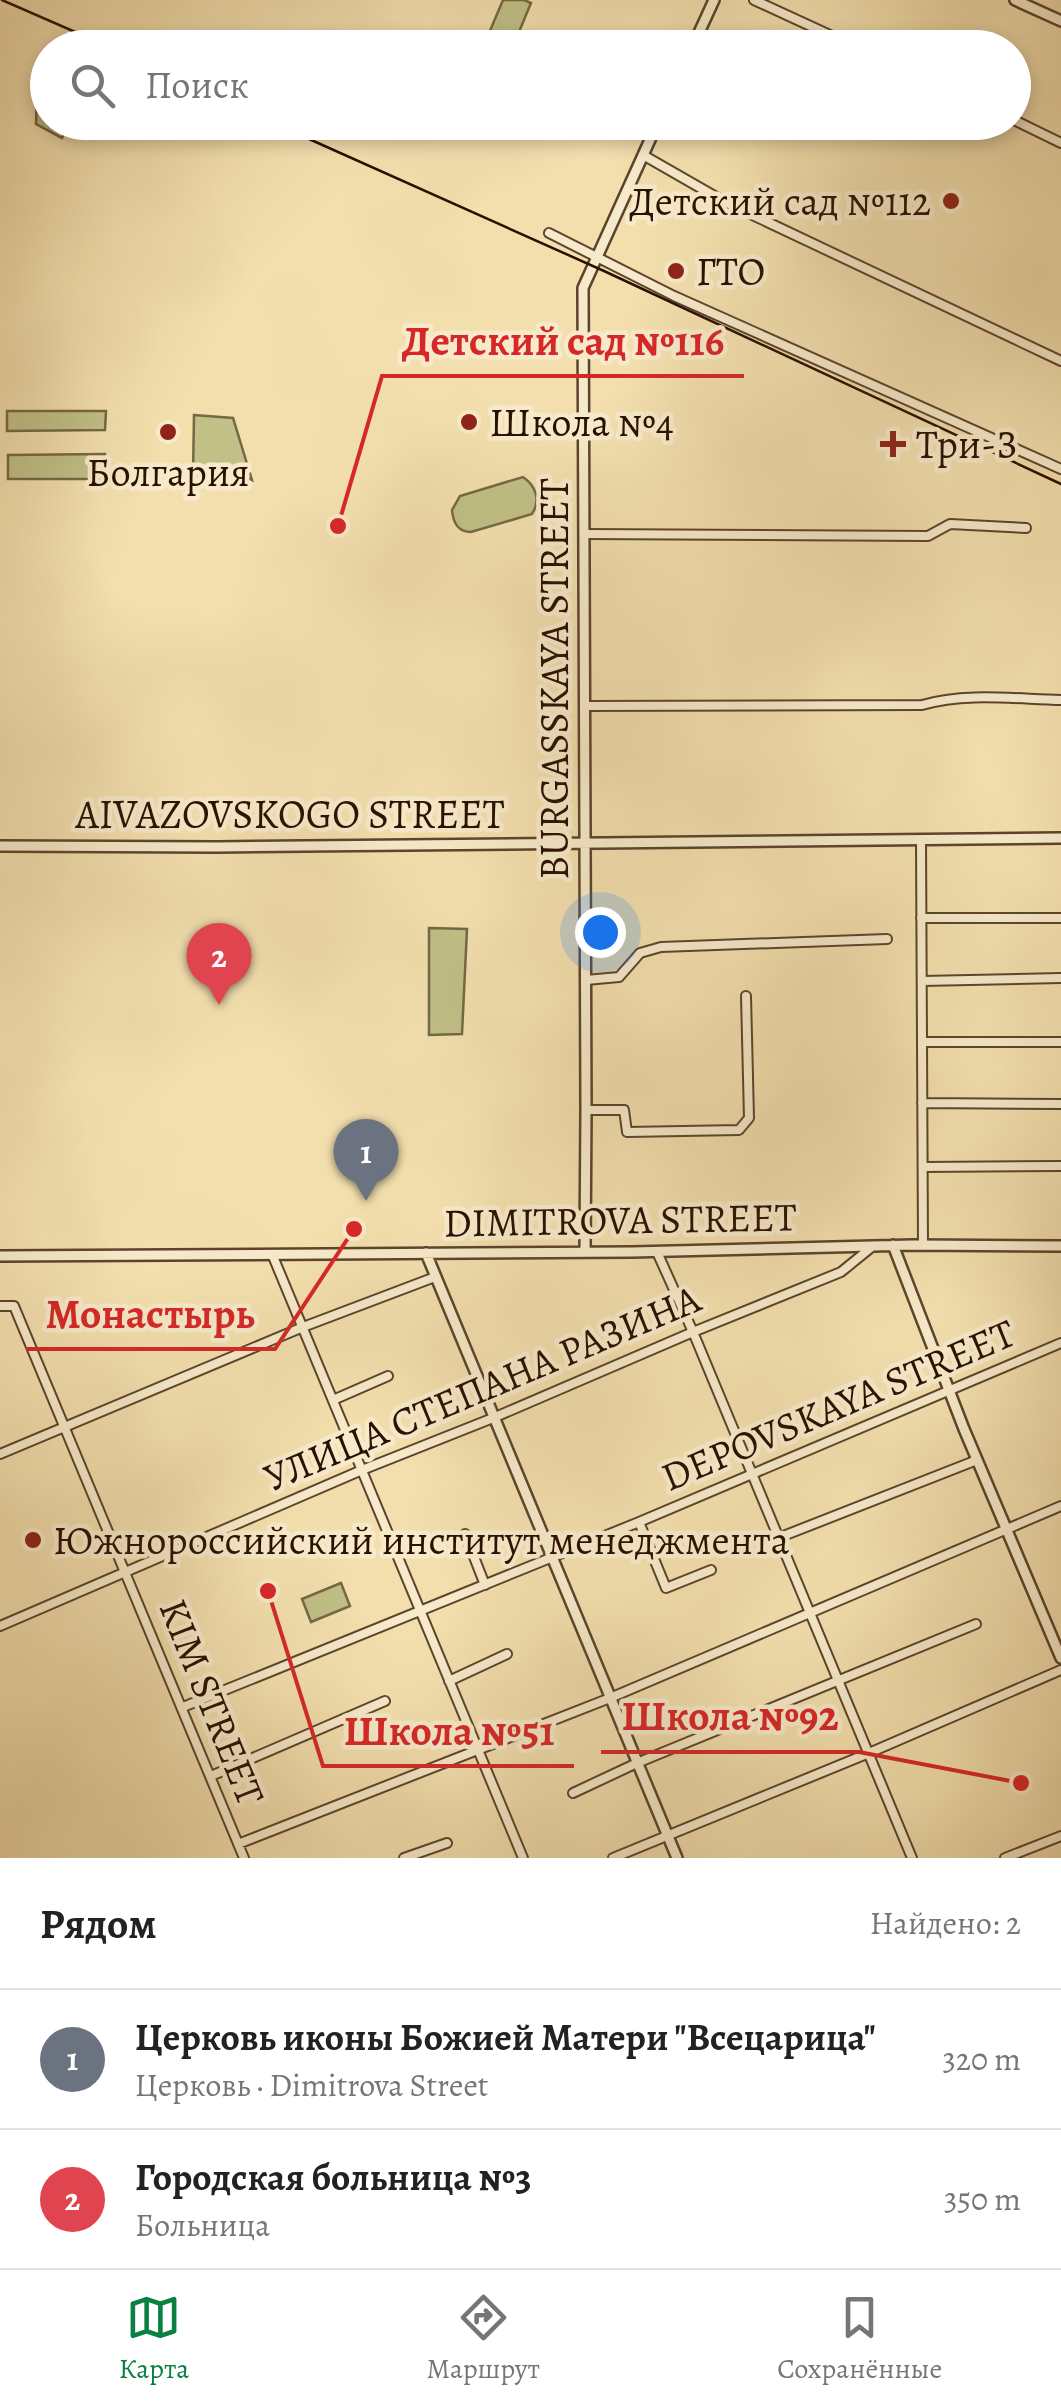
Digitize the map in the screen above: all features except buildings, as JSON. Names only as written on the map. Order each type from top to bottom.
[{"type":"street","points":[[700,30],[714,0]]},
{"type":"street","points":[[754,0],[819,30]]},
{"type":"street","points":[[1015,0],[1061,21]]},
{"type":"street","points":[[1031,128],[1061,143]]},
{"type":"street","name":"BURGASSKAYA STREET","points":[[585,1252],[584,288],[649,140]]},
{"type":"street","points":[[642,155],[724,202],[1061,361]]},
{"type":"street","points":[[549,233],[674,296],[1061,468]]},
{"type":"street","points":[[584,534],[928,536],[950,524],[1026,528]]},
{"type":"street","points":[[585,706],[904,706],[960,699],[1061,700]]},
{"type":"street","name":"AIVAZOVSKOGO STREET","points":[[0,846],[1061,838]]},
{"type":"street","points":[[921,840],[923,1245]]},
{"type":"street","points":[[921,918],[1061,918]]},
{"type":"street","points":[[586,980],[619,977],[640,953],[661,947],[887,939]]},
{"type":"street","points":[[922,982],[1061,978]]},
{"type":"street","points":[[586,1110],[624,1110],[627,1132],[739,1130],[749,1118],[746,996]]},
{"type":"street","points":[[922,1042],[1061,1042]]},
{"type":"street","points":[[922,1103],[1061,1104]]},
{"type":"street","points":[[923,1167],[1061,1166]]},
{"type":"street","name":"УЛИЦА СТЕПАНА РАЗИНА","points":[[0,1626],[362,1470],[841,1272],[873,1246]]},
{"type":"street","points":[[893,1246],[948,1391],[1061,1658]]},
{"type":"street","name":"DIMITROVA STREET","points":[[0,1256],[1061,1246]]},
{"type":"street","points":[[657,1252],[912,1858]]},
{"type":"street","points":[[426,1253],[677,1858]]},
{"type":"street","points":[[272,1254],[523,1858]]},
{"type":"street","points":[[0,1454],[303,1327],[435,1277]]},
{"type":"street","name":"KIM STREET","points":[[0,1306],[14,1306],[244,1858]]},
{"type":"street","name":"DEPOVSKAYA STREET","points":[[183,1707],[753,1475],[1061,1343]]},
{"type":"street","name":"УЛИЦА СТЕПАНА РАЗИНА","points":[[333,1400],[388,1376]]},
{"type":"street","points":[[778,1538],[977,1460]]},
{"type":"street","points":[[238,1844],[610,1698],[1061,1506]]},
{"type":"street","name":"DEPOVSKAYA STREET","points":[[639,1522],[666,1588],[711,1570]]},
{"type":"street","points":[[464,1534],[484,1585]]},
{"type":"street","points":[[573,1793],[976,1624]]},
{"type":"street","points":[[450,1681],[507,1654]]},
{"type":"street","points":[[613,1858],[1061,1670]]},
{"type":"street","points":[[211,1776],[385,1700]]},
{"type":"street","points":[[1005,1858],[1061,1836]]},
{"type":"street","points":[[404,1858],[448,1843]]},
{"type":"green space","points":[[503,0],[531,3],[520,30],[490,30]]},
{"type":"green space","points":[[7,411],[106,411],[105,430],[7,431]]},
{"type":"green space","points":[[194,415],[233,418],[252,480],[242,476],[193,475]]},
{"type":"green space","points":[[105,454],[105,479],[8,479],[8,455]]},
{"type":"green space","points":[[523,477],[536,494],[532,514],[471,532],[457,526],[452,510],[460,496]]},
{"type":"green space","points":[[429,928],[467,929],[462,1034],[429,1035]]},
{"type":"green space","points":[[341,1583],[350,1606],[311,1622],[302,1599]]},
{"type":"tram line","points":[[2,0],[71,30]]},
{"type":"tram line","points":[[311,140],[604,271],[1061,484]]},
{"type":"place","name":"Детский сад №112","points":[[951,201]]},
{"type":"place","name":"ГТО","points":[[676,271]]},
{"type":"place","name":"Школа №4","points":[[469,422]]},
{"type":"place","name":"Болгария","points":[[168,432]]},
{"type":"place","name":"Три-З","points":[[893,444]]},
{"type":"place","name":"Детский сад №116","points":[[338,526]]},
{"type":"place","name":"Городская больница №3","points":[[219,1005]]},
{"type":"place","name":"Церковь иконы Божией Матери \"Всецарица\"","points":[[366,1201]]},
{"type":"place","name":"Монастырь","points":[[354,1229]]},
{"type":"place","name":"Южнороссийский институт менеджмента","points":[[33,1540]]},
{"type":"place","name":"Школа №51","points":[[268,1591]]},
{"type":"place","name":"Школа №92","points":[[1021,1783]]}]
